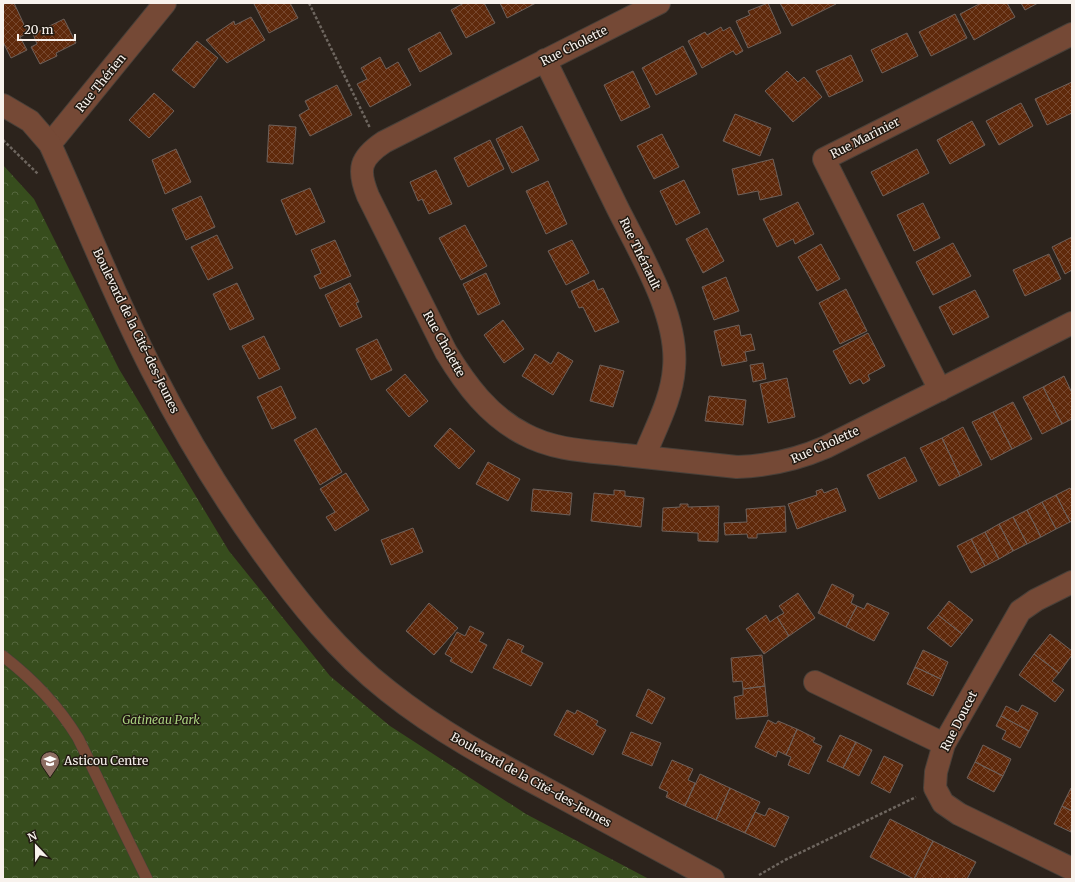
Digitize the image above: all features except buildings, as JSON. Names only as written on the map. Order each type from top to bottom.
[{"type":"street","name":"Rue Thérien","points":[[50,144],[165,3]]},
{"type":"street","name":"Rue Cholette","points":[[659,3],[378,146],[364,159],[362,181],[368,196],[446,352],[475,394],[490,411],[525,435],[545,443],[572,449],[737,467],[783,463],[819,450],[1072,323]]},
{"type":"street","name":"Rue Marinier","points":[[940,390],[824,159],[1072,34]]},
{"type":"street","name":"Rue Thériault","points":[[545,60],[655,285],[671,326],[675,355],[671,389],[644,457]]},
{"type":"street","name":"Boulevard de la Cité-des-Jeunes","points":[[3,105],[30,121],[50,144],[132,329],[179,421],[247,530],[286,584],[332,639],[387,690],[446,732],[483,755],[713,879]]},
{"type":"street","name":"Rue Doucet","points":[[935,788],[936,772],[944,744],[1020,611],[1036,600],[1072,582]]},
{"type":"street","points":[[815,682],[944,744]]},
{"type":"street","points":[[935,788],[943,803],[959,814],[1072,869]]},
{"type":"lane","points":[[3,656],[34,681],[66,717],[78,738],[147,879]]},
{"type":"path","points":[[309,3],[378,146]]},
{"type":"path","points":[[3,140],[38,174]]},
{"type":"path","points":[[759,875],[785,860],[935,788]]},
{"type":"green space","name":"Gatineau Park","points":[[3,165],[34,199],[119,369],[229,551],[330,676],[390,726],[526,814],[649,879],[3,879]]},
{"type":"place","name":"Asticou Centre","points":[[50,778]]}]
